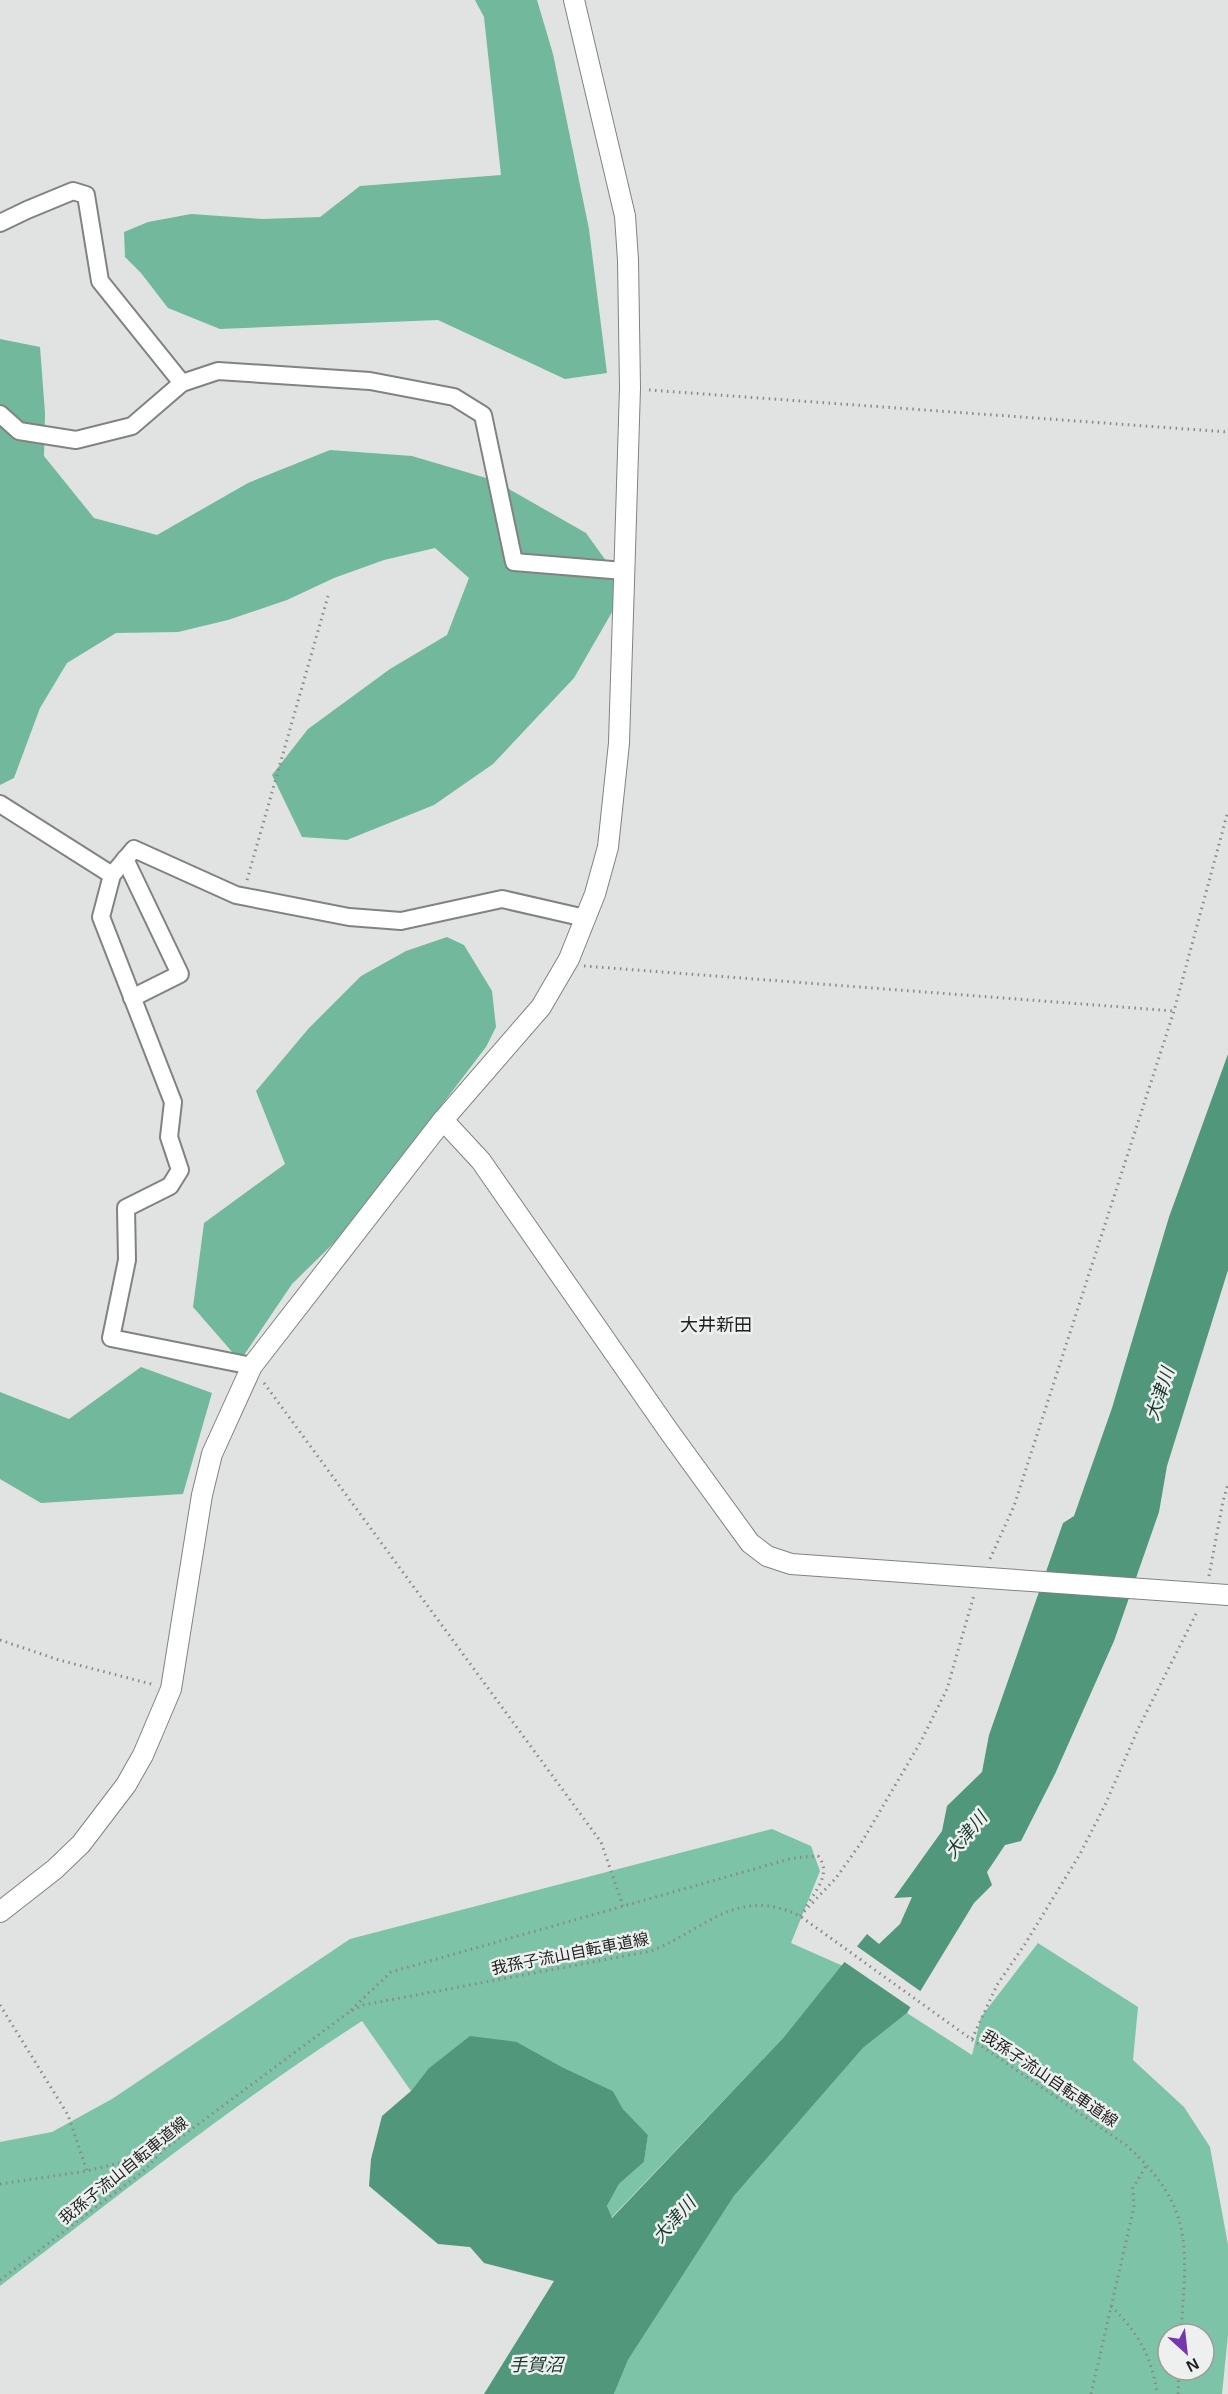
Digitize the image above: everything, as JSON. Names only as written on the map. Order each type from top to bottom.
[{"type":"street","points":[[0,1912],[55,1869],[81,1844],[104,1817],[126,1785],[142,1755],[171,1689],[201,1494],[212,1454],[252,1366],[443,1120],[541,1007],[569,959],[595,894],[609,847],[620,743],[630,388],[625,216],[574,0]]},
{"type":"street","points":[[0,224],[73,191],[86,195],[100,281],[182,383]]},
{"type":"street","points":[[0,414],[19,431],[76,440],[132,426],[182,383],[218,371],[370,381],[454,397],[483,415],[514,562],[624,571]]},
{"type":"street","points":[[0,804],[112,874]]},
{"type":"street","points":[[252,1366],[111,1338],[127,1260],[126,1208],[170,1186],[180,1170],[169,1137],[173,1102],[101,917],[112,874],[134,849],[242,896],[349,917],[401,921],[502,899],[585,918]]},
{"type":"street","points":[[125,859],[180,974],[132,998]]},
{"type":"street","points":[[443,1120],[481,1161],[668,1430],[750,1543],[767,1556],[791,1564],[1228,1595]]},
{"type":"path","points":[[630,388],[1228,432]]},
{"type":"path","points":[[242,896],[328,596]]},
{"type":"path","points":[[800,1916],[836,1878],[863,1840],[920,1743],[947,1689],[976,1589],[1014,1506],[1174,1011],[1228,811]]},
{"type":"path","points":[[569,959],[584,966],[1174,1011]]},
{"type":"path","points":[[252,1366],[601,1842],[623,1906]]},
{"type":"path","points":[[971,2039],[997,1985],[1025,1944],[1095,1824],[1138,1729],[1206,1593],[1228,1484]]},
{"type":"path","points":[[0,1640],[59,1660],[171,1689]]},
{"type":"path","points":[[348,2012],[391,1972],[793,1858],[818,1856],[824,1863],[825,1872],[800,1916]]},
{"type":"path","name":"我孫子流山自転車道線","points":[[0,2280],[145,2170],[161,2152],[348,2012],[379,2001],[651,1951],[668,1945],[723,1913],[744,1905],[766,1905],[784,1908],[800,1916],[809,1925],[958,2030],[1126,2145],[1147,2164],[1173,2199],[1180,2222],[1185,2265],[1182,2322]]},
{"type":"path","points":[[0,2005],[68,2115],[87,2171]]},
{"type":"path","points":[[0,2184],[87,2171],[161,2152]]},
{"type":"path","points":[[1091,2394],[1134,2207],[1133,2188],[1147,2164]]},
{"type":"path","points":[[1111,2306],[1128,2323],[1144,2347],[1154,2371],[1157,2394]]},
{"type":"shaded area","points":[[475,0],[537,0],[553,54],[589,229],[607,373],[565,379],[438,320],[220,329],[168,308],[141,273],[125,257],[124,232],[148,222],[191,214],[263,219],[320,217],[360,186],[501,175],[484,17]]},
{"type":"shaded area","points":[[0,339],[40,347],[45,413],[44,456],[94,518],[157,535],[248,483],[330,450],[412,456],[493,480],[586,533],[609,565],[619,600],[574,678],[493,764],[434,805],[347,840],[302,837],[272,775],[308,729],[390,669],[447,635],[469,578],[435,548],[384,560],[334,578],[287,600],[228,620],[178,632],[116,633],[67,663],[40,708],[14,778],[0,785]]},
{"type":"shaded area","points":[[447,937],[464,945],[492,991],[496,1027],[486,1047],[343,1234],[292,1284],[240,1361],[193,1307],[204,1223],[285,1164],[256,1091],[309,1028],[361,976],[406,951]]},
{"type":"shaded area","points":[[141,1367],[212,1393],[183,1494],[41,1503],[0,1479],[0,1392],[69,1419]]},
{"type":"shaded area","points":[[772,1829],[811,1846],[820,1871],[791,1943],[843,1966],[784,2037],[611,2218],[607,2206],[619,2184],[644,2162],[648,2135],[623,2109],[613,2091],[562,2067],[517,2042],[428,2069],[411,2091],[362,2021],[223,2116],[0,2286],[0,2142],[52,2132],[112,2099],[350,1939]]},
{"type":"shaded area","points":[[1038,1943],[1138,2007],[1133,2060],[1184,2107],[1210,2147],[1228,2245],[1228,2335],[1222,2394],[614,2394],[628,2360],[734,2196],[863,2048],[907,2013],[972,2055],[981,2017]]},
{"type":"water","points":[[1228,1054],[1228,1270],[1167,1466],[1159,1512],[1114,1641],[1055,1774],[1021,1841],[1005,1845],[987,1872],[992,1885],[974,1903],[907,2013],[863,2048],[734,2196],[628,2360],[614,2394],[484,2394],[554,2281],[484,2263],[470,2247],[438,2244],[369,2186],[371,2159],[382,2116],[411,2091],[428,2069],[470,2036],[517,2042],[562,2067],[613,2091],[623,2109],[648,2135],[644,2162],[619,2184],[607,2206],[612,2218],[784,2037],[867,1934],[879,1944],[900,1924],[912,1897],[894,1898],[942,1831],[947,1806],[982,1772],[989,1735],[1063,1523],[1074,1516],[1112,1408],[1169,1217]]},
{"type":"pier","points":[[855,1945],[923,1993],[913,2009],[843,1961]]},
{"type":"district","name":"大井新田","points":[[716,1325]]},
{"type":"water label","name":"大津川","points":[[1160,1394]]},
{"type":"water label","name":"大津川","points":[[966,1835]]},
{"type":"water label","name":"大津川","points":[[674,2220]]},
{"type":"water label","name":"手賀沼","points":[[536,2365]]}]
